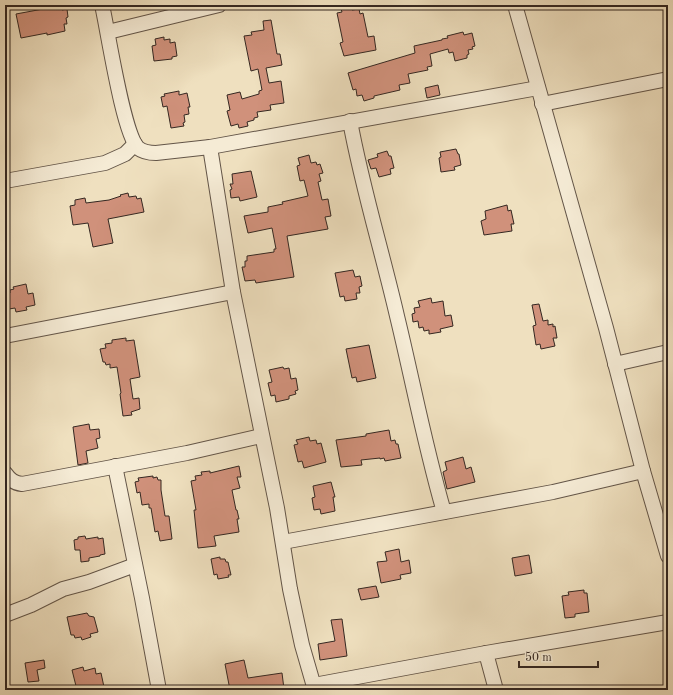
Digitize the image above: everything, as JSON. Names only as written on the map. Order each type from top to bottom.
[{"type":"street","points":[[102,5],[127,121],[135,144],[140,150],[148,152],[156,153],[210,147],[538,88]]},
{"type":"street","points":[[108,32],[219,5]]},
{"type":"street","points":[[515,5],[615,364],[643,471],[668,556]]},
{"type":"street","points":[[542,104],[668,79]]},
{"type":"street","points":[[350,121],[366,198],[396,312],[423,436],[444,512]]},
{"type":"street","points":[[5,180],[105,163],[125,154],[135,144]]},
{"type":"street","points":[[210,147],[233,292],[253,384],[261,436],[283,542],[296,616],[314,687],[486,652],[668,622]]},
{"type":"street","points":[[5,336],[233,292]]},
{"type":"street","points":[[615,364],[668,352]]},
{"type":"street","points":[[5,473],[15,483],[22,484],[187,453],[261,436]]},
{"type":"street","points":[[115,466],[159,690]]},
{"type":"street","points":[[283,542],[553,492],[643,471]]},
{"type":"street","points":[[5,615],[31,605],[63,589],[89,582],[135,565]]},
{"type":"street","points":[[486,652],[496,690]]},
{"type":"building","points":[[62,5],[62,10],[67,9],[68,17],[66,18],[67,24],[64,24],[65,31],[21,38],[16,14],[43,9],[42,7]]},
{"type":"building","points":[[352,7],[352,10],[359,9],[360,14],[363,13],[368,37],[374,36],[376,50],[344,56],[340,43],[343,42],[337,13],[342,12],[341,9]]},
{"type":"building","points":[[271,20],[277,54],[280,54],[282,65],[266,68],[269,83],[281,81],[284,103],[270,105],[271,110],[257,112],[258,117],[247,122],[248,126],[239,128],[238,124],[231,126],[227,111],[230,110],[227,95],[240,92],[242,99],[259,94],[259,91],[262,90],[258,69],[251,71],[244,36],[252,35],[251,32],[264,30],[263,21]]},
{"type":"building","points":[[463,32],[464,35],[472,33],[475,46],[472,47],[473,49],[468,50],[469,54],[467,55],[467,58],[455,61],[453,52],[449,53],[448,49],[430,54],[432,66],[427,67],[428,70],[408,74],[410,83],[399,85],[400,90],[374,96],[374,98],[364,101],[362,95],[357,96],[356,89],[353,90],[348,73],[415,53],[414,46],[442,40],[448,38],[447,36]]},
{"type":"building","points":[[164,37],[164,40],[170,39],[170,43],[175,42],[177,56],[172,57],[172,59],[154,61],[152,46],[156,45],[155,39]]},
{"type":"building","points":[[438,85],[440,95],[427,98],[425,88]]},
{"type":"building","points":[[179,91],[179,95],[187,93],[190,107],[188,107],[189,114],[184,115],[184,126],[171,128],[167,106],[163,107],[161,97],[165,96],[164,94]]},
{"type":"building","points":[[456,149],[459,154],[461,165],[454,167],[455,170],[441,172],[439,158],[441,157],[440,152]]},
{"type":"building","points":[[387,151],[389,156],[391,156],[394,168],[390,169],[391,174],[379,177],[376,168],[371,169],[368,160],[378,157],[377,154]]},
{"type":"building","points":[[309,155],[311,163],[316,162],[317,165],[320,164],[323,173],[319,174],[321,181],[318,182],[322,200],[328,199],[331,216],[325,217],[328,229],[287,236],[294,277],[256,283],[255,280],[245,281],[242,267],[245,267],[247,256],[274,252],[274,249],[276,249],[272,228],[248,233],[244,216],[268,212],[268,207],[308,196],[304,180],[300,181],[297,166],[300,165],[298,158]]},
{"type":"building","points":[[251,171],[257,197],[240,201],[239,197],[231,198],[230,190],[232,189],[230,184],[233,184],[232,174]]},
{"type":"building","points":[[128,193],[129,197],[136,196],[137,199],[141,198],[144,212],[108,219],[113,243],[93,247],[88,223],[73,225],[70,206],[75,205],[75,200],[85,198],[86,203],[109,200]]},
{"type":"building","points":[[507,205],[508,211],[511,210],[514,224],[511,224],[512,231],[484,235],[481,221],[486,219],[485,211]]},
{"type":"building","points":[[353,270],[355,277],[360,276],[362,286],[359,287],[360,293],[356,293],[357,299],[345,301],[344,296],[340,297],[335,273]]},
{"type":"building","points":[[26,284],[28,294],[33,293],[35,305],[26,307],[27,310],[16,312],[15,308],[9,309],[6,293],[10,293],[10,290],[14,289],[13,287]]},
{"type":"building","points":[[431,298],[432,303],[443,301],[445,316],[451,315],[453,326],[440,329],[441,332],[429,334],[429,330],[424,331],[423,327],[419,328],[418,321],[413,322],[412,314],[415,313],[414,308],[420,307],[418,301]]},
{"type":"building","points":[[539,304],[543,321],[548,320],[548,325],[553,324],[553,327],[555,326],[557,338],[553,338],[555,346],[541,349],[540,344],[536,345],[533,326],[536,325],[532,305]]},
{"type":"building","points":[[126,338],[126,341],[134,340],[140,377],[130,379],[133,399],[139,398],[140,409],[131,412],[132,415],[123,416],[117,367],[110,368],[110,364],[106,365],[105,362],[103,362],[100,349],[106,348],[105,344],[112,343],[112,340]]},
{"type":"building","points":[[369,345],[376,378],[357,382],[356,377],[352,378],[346,349]]},
{"type":"building","points":[[283,367],[284,369],[289,368],[291,379],[296,378],[298,390],[295,391],[296,394],[289,396],[289,399],[276,402],[275,395],[271,396],[268,383],[272,382],[269,370]]},
{"type":"building","points":[[89,424],[90,430],[99,429],[100,438],[96,439],[98,448],[86,451],[88,463],[78,465],[73,427]]},
{"type":"building","points":[[389,430],[391,441],[395,440],[396,444],[398,444],[401,458],[385,461],[384,458],[361,460],[362,465],[341,467],[336,440],[366,436],[366,434]]},
{"type":"building","points":[[309,437],[310,441],[316,440],[317,444],[321,443],[326,462],[304,468],[302,461],[298,462],[294,445],[298,444],[296,440]]},
{"type":"building","points":[[463,457],[466,469],[471,467],[475,482],[447,489],[443,472],[447,470],[445,462]]},
{"type":"building","points":[[239,466],[241,477],[237,477],[240,488],[232,490],[239,519],[237,519],[239,532],[214,536],[216,546],[198,548],[194,510],[196,510],[191,481],[196,480],[195,476],[202,475],[201,472],[210,471],[210,473]]},
{"type":"building","points":[[153,476],[153,478],[157,477],[158,480],[161,480],[165,516],[169,516],[172,539],[160,541],[158,531],[155,532],[151,508],[149,508],[149,504],[142,505],[140,492],[137,493],[135,482],[139,481],[138,478]]},
{"type":"building","points":[[331,482],[335,497],[333,497],[335,511],[321,514],[320,509],[314,510],[312,498],[315,497],[313,486]]},
{"type":"building","points":[[85,536],[86,539],[98,537],[98,539],[103,538],[105,554],[89,558],[89,561],[81,562],[80,550],[75,550],[74,540],[78,539],[78,537]]},
{"type":"building","points":[[399,549],[401,562],[409,560],[411,573],[400,575],[401,579],[381,583],[377,562],[387,561],[385,552]]},
{"type":"building","points":[[529,555],[532,573],[515,576],[512,558]]},
{"type":"building","points":[[220,557],[220,559],[225,559],[226,562],[228,562],[231,575],[228,575],[229,577],[218,579],[217,574],[214,575],[211,559]]},
{"type":"building","points":[[376,586],[379,597],[361,600],[358,589]]},
{"type":"building","points":[[584,590],[584,593],[587,593],[589,612],[575,614],[575,617],[565,618],[562,596],[569,595],[568,592]]},
{"type":"building","points":[[87,613],[89,616],[94,617],[98,632],[90,634],[91,637],[82,640],[81,637],[75,638],[74,635],[71,635],[67,617]]},
{"type":"building","points":[[342,619],[347,656],[320,660],[318,644],[335,641],[331,620]]},
{"type":"building","points":[[44,660],[45,668],[37,670],[39,681],[28,682],[25,663]]},
{"type":"building","points":[[244,660],[248,678],[282,673],[284,689],[230,690],[225,664]]},
{"type":"building","points":[[83,667],[84,671],[95,668],[96,674],[101,673],[104,687],[100,688],[100,690],[77,690],[72,670]]}]
